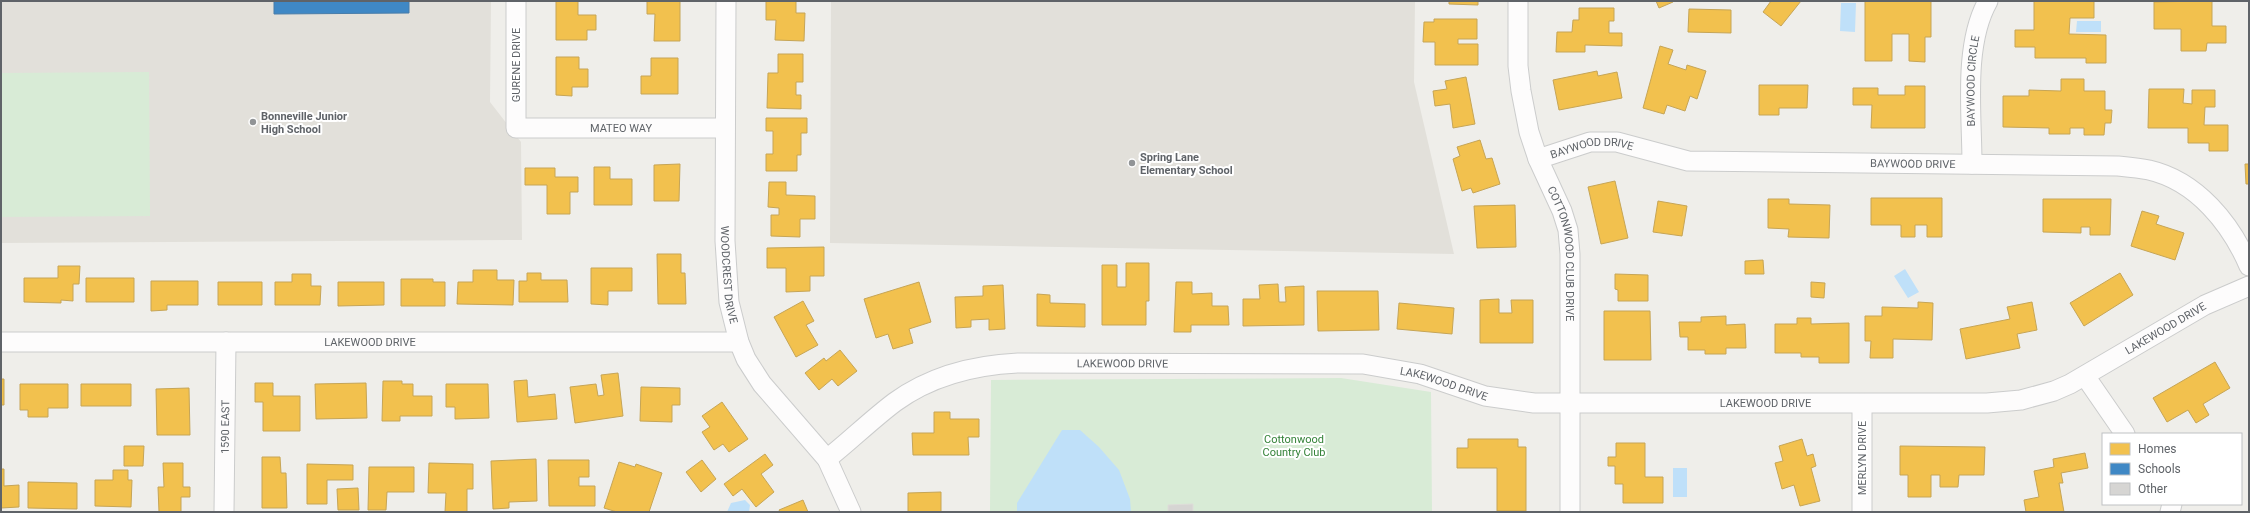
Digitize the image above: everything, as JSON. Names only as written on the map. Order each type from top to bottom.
[{"type":"street","name":"GURENE DRIVE","points":[[516,1],[516,128]]},
{"type":"street","name":"WOODCREST DRIVE","points":[[726,1],[726,272],[729,302],[739,342],[746,359],[762,384],[827,459],[852,512]]},
{"type":"street","name":"COTTONWOOD CLUB DRIVE","points":[[1518,1],[1520,91],[1529,132],[1538,159],[1562,211],[1568,230],[1570,254],[1570,512]]},
{"type":"street","name":"BAYWOOD CIRCLE","points":[[1972,164],[1972,57],[1974,35],[1988,1]]},
{"type":"street","name":"MATEO WAY","points":[[516,128],[726,128]]},
{"type":"street","name":"BAYWOOD DRIVE","points":[[1538,159],[1590,142],[1617,142],[1688,161],[2118,166],[2149,170],[2174,180],[2202,198],[2223,220],[2243,252],[2249,266]]},
{"type":"street","name":"LAKEWOOD DRIVE","points":[[827,459],[883,411],[910,393],[960,371],[998,364],[1363,364],[1420,374],[1496,398],[1529,403],[1862,404],[2004,402],[2054,391],[2085,376],[2205,305],[2249,286]]},
{"type":"street","name":"LAKEWOOD DRIVE","points":[[1,342],[739,342]]},
{"type":"street","name":"1590 EAST","points":[[224,512],[226,342]]},
{"type":"street","points":[[2085,376],[2124,433]]},
{"type":"street","name":"MERLYN DRIVE","points":[[1862,404],[1862,512]]},
{"type":"shaded area","name":"Bonneville Junior High School","points":[[1,1],[491,1],[490,102],[521,142],[522,240],[1,243]]},
{"type":"shaded area","name":"Spring Lane Elementary School","points":[[831,1],[1415,1],[1414,82],[1454,254],[830,243]]},
{"type":"green space","points":[[149,72],[150,216],[1,217],[1,73]]},
{"type":"green space","name":"Cottonwood Country Club","points":[[1341,378],[1431,392],[1432,512],[990,512],[991,380]]},
{"type":"water","points":[[1841,3],[1856,3],[1855,32],[1840,31]]},
{"type":"water","points":[[2077,21],[2101,21],[2101,32],[2076,32]]},
{"type":"water","points":[[1905,269],[1919,292],[1908,298],[1894,276]]},
{"type":"water","points":[[1062,430],[1080,430],[1099,447],[1119,470],[1130,499],[1131,512],[1017,512],[1017,503]]},
{"type":"water","points":[[1673,468],[1687,468],[1687,497],[1673,497]]},
{"type":"water","points":[[745,500],[750,505],[749,512],[727,512],[731,503]]},
{"type":"building: Homes","points":[[556,1],[578,1],[578,15],[596,15],[596,30],[587,30],[587,40],[556,40]]},
{"type":"building: Homes","points":[[647,1],[680,1],[680,41],[654,41],[655,14],[647,14]]},
{"type":"building: Homes","points":[[766,1],[796,1],[796,13],[805,13],[804,41],[775,40],[776,20],[766,20]]},
{"type":"building: Homes","points":[[1449,1],[1478,1],[1478,5],[1449,4]]},
{"type":"building: Homes","points":[[1656,1],[1673,1],[1673,2],[1659,8]]},
{"type":"building: Homes","points":[[1771,1],[1801,1],[1781,26],[1763,12]]},
{"type":"building: Homes","points":[[1865,1],[1931,1],[1931,37],[1925,37],[1925,62],[1909,61],[1909,34],[1892,34],[1892,61],[1865,61]]},
{"type":"building: Homes","points":[[2034,1],[2094,1],[2094,18],[2070,18],[2069,34],[2106,35],[2106,63],[2086,63],[2086,58],[2035,58],[2035,47],[2015,47],[2015,30],[2034,30]]},
{"type":"building: Homes","points":[[2212,1],[2212,26],[2226,26],[2226,43],[2207,43],[2206,51],[2181,51],[2181,29],[2154,29],[2154,2]]},
{"type":"building: Homes","points":[[1579,8],[1614,8],[1614,21],[1609,21],[1609,33],[1622,33],[1622,46],[1585,45],[1585,52],[1556,52],[1557,32],[1572,32],[1573,20],[1579,20]]},
{"type":"building: Homes","points":[[1689,9],[1731,10],[1731,33],[1688,32]]},
{"type":"building: Homes","points":[[1434,19],[1477,19],[1477,39],[1458,39],[1458,44],[1478,44],[1478,65],[1435,65],[1435,42],[1423,42],[1424,22],[1434,22]]},
{"type":"building: Homes","points":[[1660,46],[1673,50],[1668,64],[1686,70],[1687,65],[1706,71],[1697,99],[1690,96],[1685,111],[1667,105],[1664,114],[1643,108]]},
{"type":"building: Homes","points":[[778,54],[803,54],[803,82],[796,82],[796,95],[801,95],[801,109],[767,108],[768,73],[778,73]]},
{"type":"building: Homes","points":[[556,57],[579,57],[579,69],[588,69],[588,87],[572,87],[572,96],[556,95]]},
{"type":"building: Homes","points":[[651,58],[678,58],[678,94],[641,94],[641,76],[651,76]]},
{"type":"building: Homes","points":[[1597,71],[1598,76],[1617,72],[1622,98],[1559,110],[1553,80]]},
{"type":"building: Homes","points":[[1466,77],[1475,124],[1453,128],[1450,104],[1435,106],[1433,91],[1447,89],[1445,81]]},
{"type":"building: Homes","points":[[2061,79],[2084,79],[2084,91],[2105,91],[2105,110],[2112,110],[2111,123],[2105,123],[2104,135],[2084,135],[2084,128],[2070,128],[2070,134],[2049,134],[2049,128],[2003,127],[2003,96],[2029,96],[2029,90],[2061,91]]},
{"type":"building: Homes","points":[[1759,85],[1808,85],[1807,108],[1779,108],[1779,115],[1759,115]]},
{"type":"building: Homes","points":[[1905,86],[1925,86],[1925,128],[1871,128],[1872,105],[1853,105],[1853,88],[1878,88],[1878,95],[1905,95]]},
{"type":"building: Homes","points":[[2149,89],[2184,89],[2183,103],[2192,104],[2192,90],[2215,90],[2215,107],[2205,107],[2204,125],[2228,125],[2228,151],[2209,151],[2209,143],[2188,143],[2188,128],[2148,128]]},
{"type":"building: Homes","points":[[766,118],[807,118],[807,133],[801,133],[801,155],[797,155],[797,171],[766,171],[766,154],[773,154],[773,131],[766,131]]},
{"type":"building: Homes","points":[[1480,140],[1486,159],[1492,158],[1500,184],[1473,193],[1471,188],[1462,191],[1453,159],[1460,156],[1457,147]]},
{"type":"building: Homes","points":[[680,164],[679,201],[654,201],[654,165]]},
{"type":"building: Homes","points":[[2245,164],[2249,164],[2249,184],[2246,184]]},
{"type":"building: Homes","points":[[594,167],[610,167],[610,179],[632,179],[632,205],[594,205]]},
{"type":"building: Homes","points":[[525,168],[555,168],[555,177],[578,177],[578,192],[570,192],[570,214],[547,214],[547,185],[525,185]]},
{"type":"building: Homes","points":[[1615,181],[1628,238],[1601,244],[1588,187]]},
{"type":"building: Homes","points":[[769,182],[786,182],[786,195],[815,196],[815,219],[800,219],[800,237],[771,236],[771,215],[779,215],[779,208],[768,207]]},
{"type":"building: Homes","points":[[1871,198],[1942,198],[1942,237],[1927,237],[1927,225],[1915,225],[1915,237],[1901,237],[1901,225],[1871,225]]},
{"type":"building: Homes","points":[[1768,199],[1789,199],[1789,204],[1830,205],[1829,238],[1788,237],[1789,229],[1768,228]]},
{"type":"building: Homes","points":[[2043,199],[2111,199],[2110,235],[2090,235],[2090,227],[2081,227],[2081,233],[2043,232]]},
{"type":"building: Homes","points":[[1658,201],[1687,206],[1682,236],[1653,232]]},
{"type":"building: Homes","points":[[1515,205],[1516,247],[1477,248],[1474,206]]},
{"type":"building: Homes","points":[[2142,211],[2159,216],[2156,224],[2184,233],[2175,260],[2131,246]]},
{"type":"building: Homes","points":[[824,247],[824,276],[810,276],[810,291],[786,292],[786,268],[767,268],[767,248]]},
{"type":"building: Homes","points":[[657,254],[681,254],[681,273],[685,273],[686,304],[658,304]]},
{"type":"building: Homes","points":[[1763,260],[1764,274],[1745,274],[1745,261]]},
{"type":"building: Homes","points":[[1126,263],[1149,263],[1149,301],[1146,301],[1146,325],[1102,325],[1102,265],[1117,265],[1117,287],[1126,287]]},
{"type":"building: Homes","points":[[58,266],[80,266],[79,284],[73,284],[73,301],[61,300],[61,303],[24,302],[24,278],[58,278]]},
{"type":"building: Homes","points":[[591,268],[632,268],[632,291],[608,291],[608,305],[591,304]]},
{"type":"building: Homes","points":[[473,270],[497,270],[497,280],[514,280],[513,305],[457,304],[458,282],[473,282]]},
{"type":"building: Homes","points":[[527,273],[541,273],[541,280],[567,280],[568,302],[519,302],[519,281],[527,281]]},
{"type":"building: Homes","points":[[2120,273],[2133,295],[2084,326],[2070,303]]},
{"type":"building: Homes","points":[[292,274],[311,274],[311,286],[321,286],[320,305],[275,305],[275,282],[292,282]]},
{"type":"building: Homes","points":[[1615,274],[1648,275],[1648,301],[1618,301],[1618,290],[1615,289]]},
{"type":"building: Homes","points":[[86,278],[134,278],[134,302],[86,302]]},
{"type":"building: Homes","points":[[401,279],[433,279],[433,282],[445,282],[445,306],[401,306]]},
{"type":"building: Homes","points":[[151,281],[198,281],[198,305],[167,305],[167,310],[151,311]]},
{"type":"building: Homes","points":[[218,282],[262,282],[262,305],[218,305]]},
{"type":"building: Homes","points":[[338,282],[384,282],[384,305],[338,306]]},
{"type":"building: Homes","points":[[919,282],[931,322],[909,329],[913,343],[893,349],[888,334],[876,338],[864,299]]},
{"type":"building: Homes","points":[[1176,282],[1192,282],[1192,294],[1212,293],[1212,306],[1228,306],[1229,325],[1191,325],[1191,332],[1174,332]]},
{"type":"building: Homes","points":[[1811,282],[1825,283],[1824,298],[1811,297]]},
{"type":"building: Homes","points":[[1278,284],[1279,302],[1286,302],[1285,287],[1304,286],[1304,325],[1243,326],[1243,299],[1260,299],[1259,285]]},
{"type":"building: Homes","points":[[1003,285],[1005,329],[989,330],[989,319],[971,320],[971,327],[956,328],[955,297],[983,296],[983,286]]},
{"type":"building: Homes","points":[[1317,291],[1378,291],[1379,330],[1318,331]]},
{"type":"building: Homes","points":[[1037,294],[1050,295],[1050,303],[1085,304],[1085,327],[1037,326]]},
{"type":"building: Homes","points":[[1499,299],[1499,313],[1512,313],[1511,300],[1533,300],[1533,343],[1480,343],[1480,300]]},
{"type":"building: Homes","points":[[803,301],[814,321],[806,325],[818,345],[796,357],[774,317]]},
{"type":"building: Homes","points":[[1918,302],[1933,303],[1932,340],[1893,339],[1893,358],[1870,358],[1871,341],[1865,341],[1865,316],[1882,316],[1882,307],[1918,308]]},
{"type":"building: Homes","points":[[2032,302],[2037,330],[2017,334],[2020,348],[1966,359],[1960,329],[2010,319],[2007,307]]},
{"type":"building: Homes","points":[[1399,303],[1454,308],[1452,334],[1397,329]]},
{"type":"building: Homes","points":[[1604,311],[1650,311],[1651,360],[1604,360]]},
{"type":"building: Homes","points":[[1726,316],[1726,325],[1745,324],[1746,348],[1726,348],[1726,354],[1705,354],[1705,350],[1688,350],[1688,337],[1680,337],[1679,322],[1701,322],[1701,317]]},
{"type":"building: Homes","points":[[1797,318],[1811,318],[1811,324],[1849,323],[1849,363],[1819,363],[1819,357],[1801,357],[1801,353],[1775,353],[1775,324],[1797,324]]},
{"type":"building: Homes","points":[[840,350],[857,371],[838,386],[832,379],[819,390],[805,373],[824,358],[826,361]]},
{"type":"building: Homes","points":[[2215,362],[2230,388],[2203,404],[2209,415],[2196,423],[2188,410],[2167,422],[2153,398]]},
{"type":"building: Homes","points":[[618,373],[623,416],[575,423],[570,387],[596,384],[598,396],[604,395],[601,375]]},
{"type":"building: Homes","points":[[1,379],[4,379],[4,405],[1,405]]},
{"type":"building: Homes","points":[[527,380],[528,397],[555,394],[557,419],[517,422],[514,381]]},
{"type":"building: Homes","points":[[383,381],[402,381],[402,384],[413,384],[413,396],[432,396],[432,416],[400,416],[400,421],[382,421]]},
{"type":"building: Homes","points":[[255,383],[273,383],[273,396],[300,396],[300,431],[263,431],[263,402],[255,402]]},
{"type":"building: Homes","points":[[366,383],[367,418],[316,419],[315,384]]},
{"type":"building: Homes","points":[[20,384],[68,384],[68,408],[48,408],[48,417],[28,417],[28,410],[20,410]]},
{"type":"building: Homes","points":[[81,384],[131,384],[131,406],[81,406]]},
{"type":"building: Homes","points":[[446,384],[488,384],[489,418],[455,419],[455,407],[446,407]]},
{"type":"building: Homes","points":[[641,387],[680,388],[680,405],[672,405],[672,422],[640,421]]},
{"type":"building: Homes","points":[[189,388],[190,435],[157,435],[156,389]]},
{"type":"building: Homes","points":[[722,402],[748,439],[729,452],[723,444],[714,450],[702,432],[710,427],[702,416]]},
{"type":"building: Homes","points":[[934,412],[950,412],[950,419],[979,419],[979,437],[968,437],[969,455],[913,455],[912,433],[934,433]]},
{"type":"building: Homes","points":[[1468,439],[1518,439],[1518,447],[1526,447],[1526,511],[1497,511],[1497,468],[1457,468],[1457,448],[1468,448]]},
{"type":"building: Homes","points":[[1802,439],[1807,456],[1813,454],[1816,466],[1811,468],[1820,501],[1800,506],[1794,485],[1782,489],[1775,463],[1783,461],[1779,446]]},
{"type":"building: Homes","points":[[1616,443],[1645,443],[1645,477],[1663,477],[1663,503],[1623,503],[1623,484],[1615,484],[1615,466],[1608,466],[1608,457],[1616,457]]},
{"type":"building: Homes","points":[[124,446],[144,446],[143,466],[124,466]]},
{"type":"building: Homes","points":[[1900,446],[1985,447],[1984,475],[1959,475],[1958,487],[1940,487],[1940,475],[1931,475],[1931,497],[1908,497],[1908,475],[1900,475]]},
{"type":"building: Homes","points":[[2085,453],[2088,468],[2061,473],[2063,483],[2059,483],[2064,512],[2026,512],[2024,500],[2039,497],[2034,471],[2054,467],[2053,459]]},
{"type":"building: Homes","points":[[765,454],[773,465],[761,474],[774,492],[756,507],[742,489],[733,496],[724,484]]},
{"type":"building: Homes","points":[[262,457],[280,457],[281,473],[286,473],[287,508],[262,508]]},
{"type":"building: Homes","points":[[536,459],[537,501],[509,502],[509,508],[493,509],[491,461]]},
{"type":"building: Homes","points":[[548,460],[589,460],[589,477],[579,477],[579,486],[595,486],[595,506],[549,506]]},
{"type":"building: Homes","points":[[702,460],[716,479],[701,492],[686,472]]},
{"type":"building: Homes","points":[[619,462],[635,467],[636,464],[662,473],[649,512],[617,512],[604,508]]},
{"type":"building: Homes","points":[[163,463],[183,463],[183,487],[190,487],[190,497],[181,497],[181,512],[159,512],[158,487],[164,487]]},
{"type":"building: Homes","points":[[429,463],[473,464],[473,489],[467,489],[467,512],[445,512],[446,493],[428,493]]},
{"type":"building: Homes","points":[[307,464],[353,465],[353,480],[327,480],[327,504],[307,504]]},
{"type":"building: Homes","points":[[369,467],[414,467],[414,492],[387,492],[386,510],[368,510]]},
{"type":"building: Homes","points":[[1,469],[4,469],[4,486],[19,485],[19,507],[1,508]]},
{"type":"building: Homes","points":[[113,470],[128,470],[128,480],[132,480],[131,507],[95,506],[95,480],[113,480]]},
{"type":"building: Homes","points":[[28,482],[77,483],[77,509],[28,508]]},
{"type":"building: Homes","points":[[358,488],[359,510],[338,510],[337,489]]},
{"type":"building: Homes","points":[[941,492],[941,512],[908,512],[908,493]]},
{"type":"building: Homes","points":[[803,500],[808,512],[780,512],[779,510]]},
{"type":"building: Schools","points":[[274,1],[409,1],[409,13],[274,14]]},
{"type":"building: Other","points":[[1193,504],[1193,512],[1168,512],[1168,505]]},
{"type":"place","name":"Bonneville Junior High School","points":[[253,122]]},
{"type":"place","name":"Spring Lane Elementary School","points":[[1132,163]]}]
